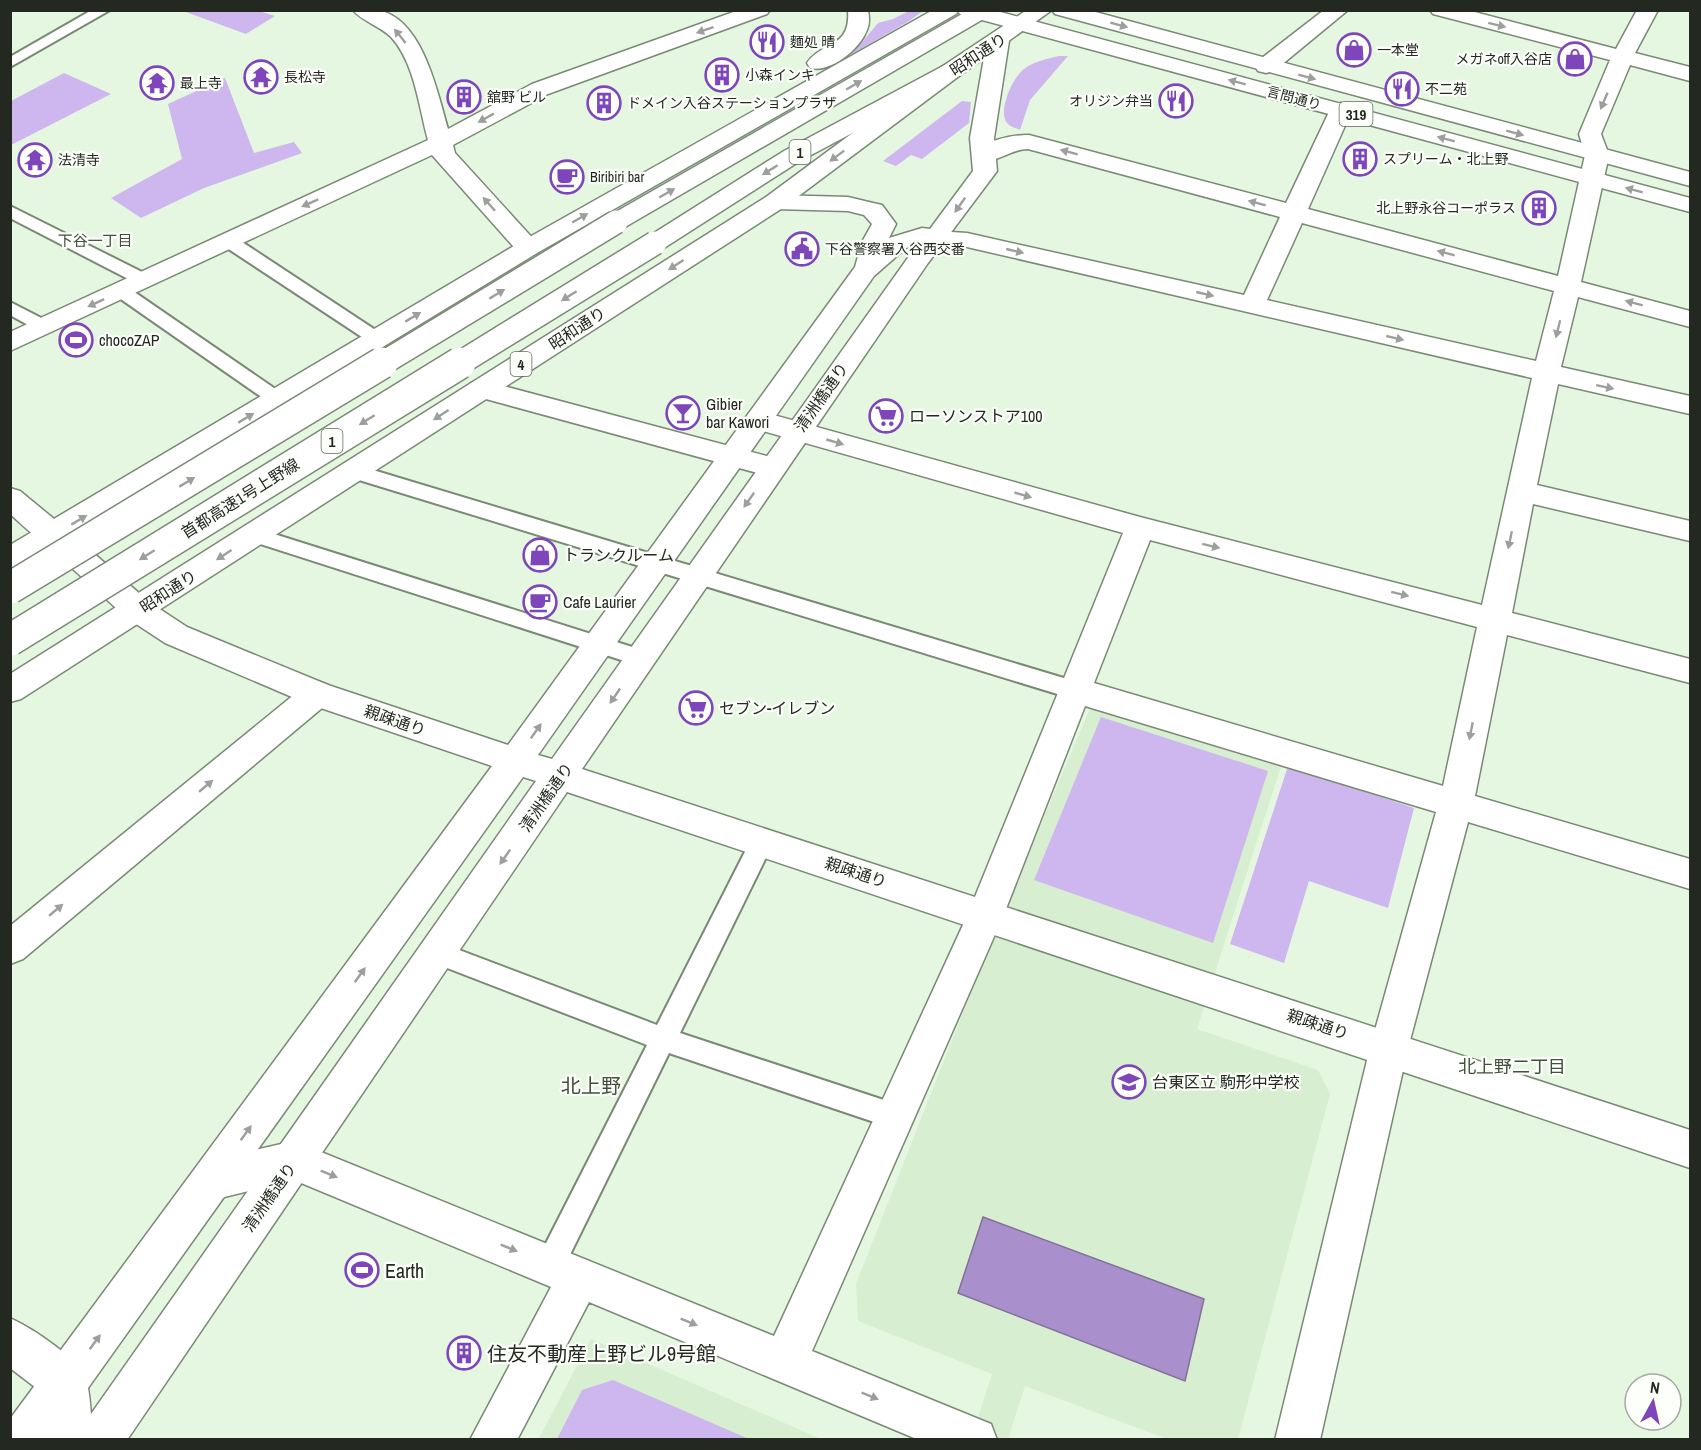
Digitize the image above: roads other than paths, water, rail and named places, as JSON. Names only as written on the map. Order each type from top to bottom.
[{"type":"main road","points":[[363,10],[388,22],[403,37],[420,69],[444,155],[528,248]]},
{"type":"main road","points":[[10,343],[227,240],[440,144],[540,89],[760,10]]},
{"type":"main road","points":[[674,165],[698,134],[840,50],[857,31],[860,20],[858,10]]},
{"type":"main road","points":[[10,560],[54,536],[528,248],[949,10]]},
{"type":"main road","name":"言問通り","points":[[1062,10],[1266,66],[1595,166],[1690,205]]},
{"type":"main road","points":[[1266,66],[1338,10]]},
{"type":"main road","points":[[1440,10],[1690,74]]},
{"type":"main road","points":[[1297,1440],[1389,1048],[1456,804],[1493,618],[1546,374],[1569,286],[1595,166],[1590,134],[1622,57],[1648,10]]},
{"type":"main road","name":"言問通り","points":[[977,12],[1032,18],[1341,110],[1595,166],[1690,179]]},
{"type":"main road","name":"1","points":[[10,588],[616,222],[977,12]]},
{"type":"main road","name":"昭和通り","points":[[10,690],[775,202],[951,71],[1032,18]]},
{"type":"main road","name":"清洲橋通り","points":[[100,1440],[561,776],[797,431],[919,258],[985,171],[982,138],[998,41]]},
{"type":"main road","name":"首都高速1号上野線","points":[[10,640],[655,243],[792,156],[951,71]]},
{"type":"main road","points":[[1252,305],[1341,110]]},
{"type":"main road","points":[[985,155],[1014,142],[1029,141],[1690,319]]},
{"type":"main road","points":[[775,202],[848,204],[873,210],[884,224],[874,242],[865,270]]},
{"type":"main road","points":[[23,1440],[515,761],[865,270],[897,243],[922,235],[967,240],[1546,374],[1690,405]]},
{"type":"main road","points":[[481,389],[772,467]]},
{"type":"main road","points":[[759,420],[1140,527],[1690,671]]},
{"type":"main road","points":[[1521,491],[1690,531]]},
{"type":"main road","name":"親疎通り","points":[[10,498],[138,610],[176,635],[317,694],[1690,1149]]},
{"type":"main road","points":[[785,1362],[986,914],[1077,691],[1140,527]]},
{"type":"main road","points":[[1077,691],[1690,874]]},
{"type":"main road","points":[[10,948],[317,694]]},
{"type":"main road","points":[[212,1180],[294,1160],[975,1440]]},
{"type":"main road","points":[[492,1440],[565,1271]]},
{"type":"main road","points":[[10,1340],[65,1383],[70,1440]]},
{"type":"lane","points":[[10,63],[104,10]]},
{"type":"lane","points":[[10,211],[144,280]]},
{"type":"lane","points":[[227,240],[377,339]]},
{"type":"lane","points":[[121,291],[277,399]]},
{"type":"lane","points":[[10,307],[45,327]]},
{"type":"lane","points":[[353,471],[1077,691]]},
{"type":"lane","points":[[255,535],[640,658]]},
{"type":"lane","points":[[565,1271],[663,1039],[762,841]]},
{"type":"lane","points":[[438,953],[663,1039],[896,1116]]},
{"type":"place","name":"麵処 晴","points":[[767,42]]},
{"type":"place","name":"一本堂","points":[[1354,50]]},
{"type":"place","name":"メガネoff入谷店","points":[[1575,59]]},
{"type":"place","name":"小森インキ","points":[[722,75]]},
{"type":"place","name":"長松寺","points":[[261,77]]},
{"type":"place","name":"最上寺","points":[[157,83]]},
{"type":"place","name":"不二苑","points":[[1402,89]]},
{"type":"place","name":"舘野 ビル","points":[[464,97]]},
{"type":"place","name":"オリジン弁当","points":[[1176,101]]},
{"type":"place","name":"ドメイン入谷ステーションプラザ","points":[[604,103]]},
{"type":"place","name":"スプリーム・北上野","points":[[1360,159]]},
{"type":"place","name":"法清寺","points":[[35,160]]},
{"type":"place","name":"Biribiri bar","points":[[567,177]]},
{"type":"place","name":"北上野永谷コーポラス","points":[[1539,208]]},
{"type":"place","name":"下谷警察署入谷西交番","points":[[802,249]]},
{"type":"place","name":"chocoZAP","points":[[76,340]]},
{"type":"place","name":"Gibier bar Kawori","points":[[683,413]]},
{"type":"place","name":"ローソンストア100","points":[[886,416]]},
{"type":"place","name":"トランクルーム","points":[[540,555]]},
{"type":"place","name":"Cafe Laurier","points":[[540,602]]},
{"type":"place","name":"セブン-イレブン","points":[[696,708]]},
{"type":"place","name":"台東区立 駒形中学校","points":[[1129,1082]]},
{"type":"place","name":"Earth","points":[[362,1270]]},
{"type":"place","name":"住友不動産上野ビル9号館","points":[[464,1353]]},
{"type":"district","name":"下谷一丁目","points":[[95,240]]},
{"type":"district","name":"北上野二丁目","points":[[1512,1066]]},
{"type":"district","name":"北上野","points":[[591,1085]]}]
